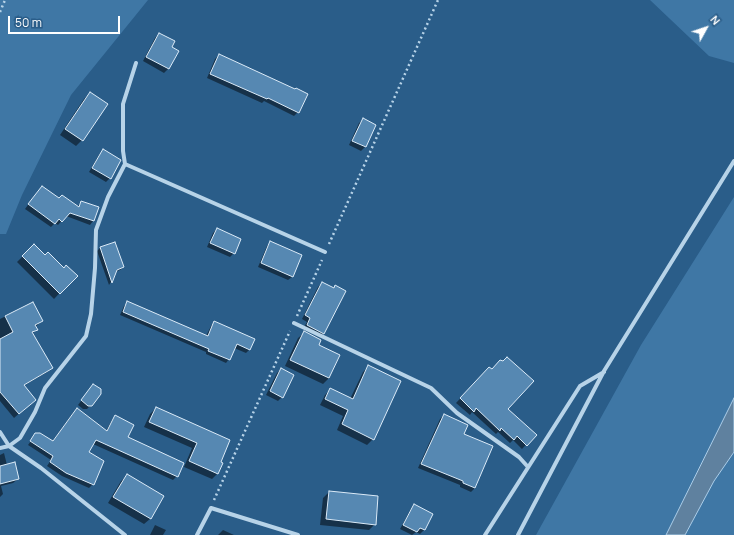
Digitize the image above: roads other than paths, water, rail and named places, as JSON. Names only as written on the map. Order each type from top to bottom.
[{"type":"street","points":[[0,448],[9,446],[20,438],[35,412],[46,388],[86,336],[91,314],[95,268],[96,230],[108,197],[125,164],[123,151],[123,104],[136,63]]},
{"type":"street","points":[[518,535],[604,371],[734,161]]},
{"type":"street","points":[[125,164],[325,252]]},
{"type":"street","points":[[294,323],[431,388],[457,413],[519,457],[528,467]]},
{"type":"street","points":[[485,535],[580,386],[604,371]]},
{"type":"street","points":[[0,432],[9,446],[41,468],[126,535]]},
{"type":"street","points":[[197,535],[211,508],[298,535]]}]
